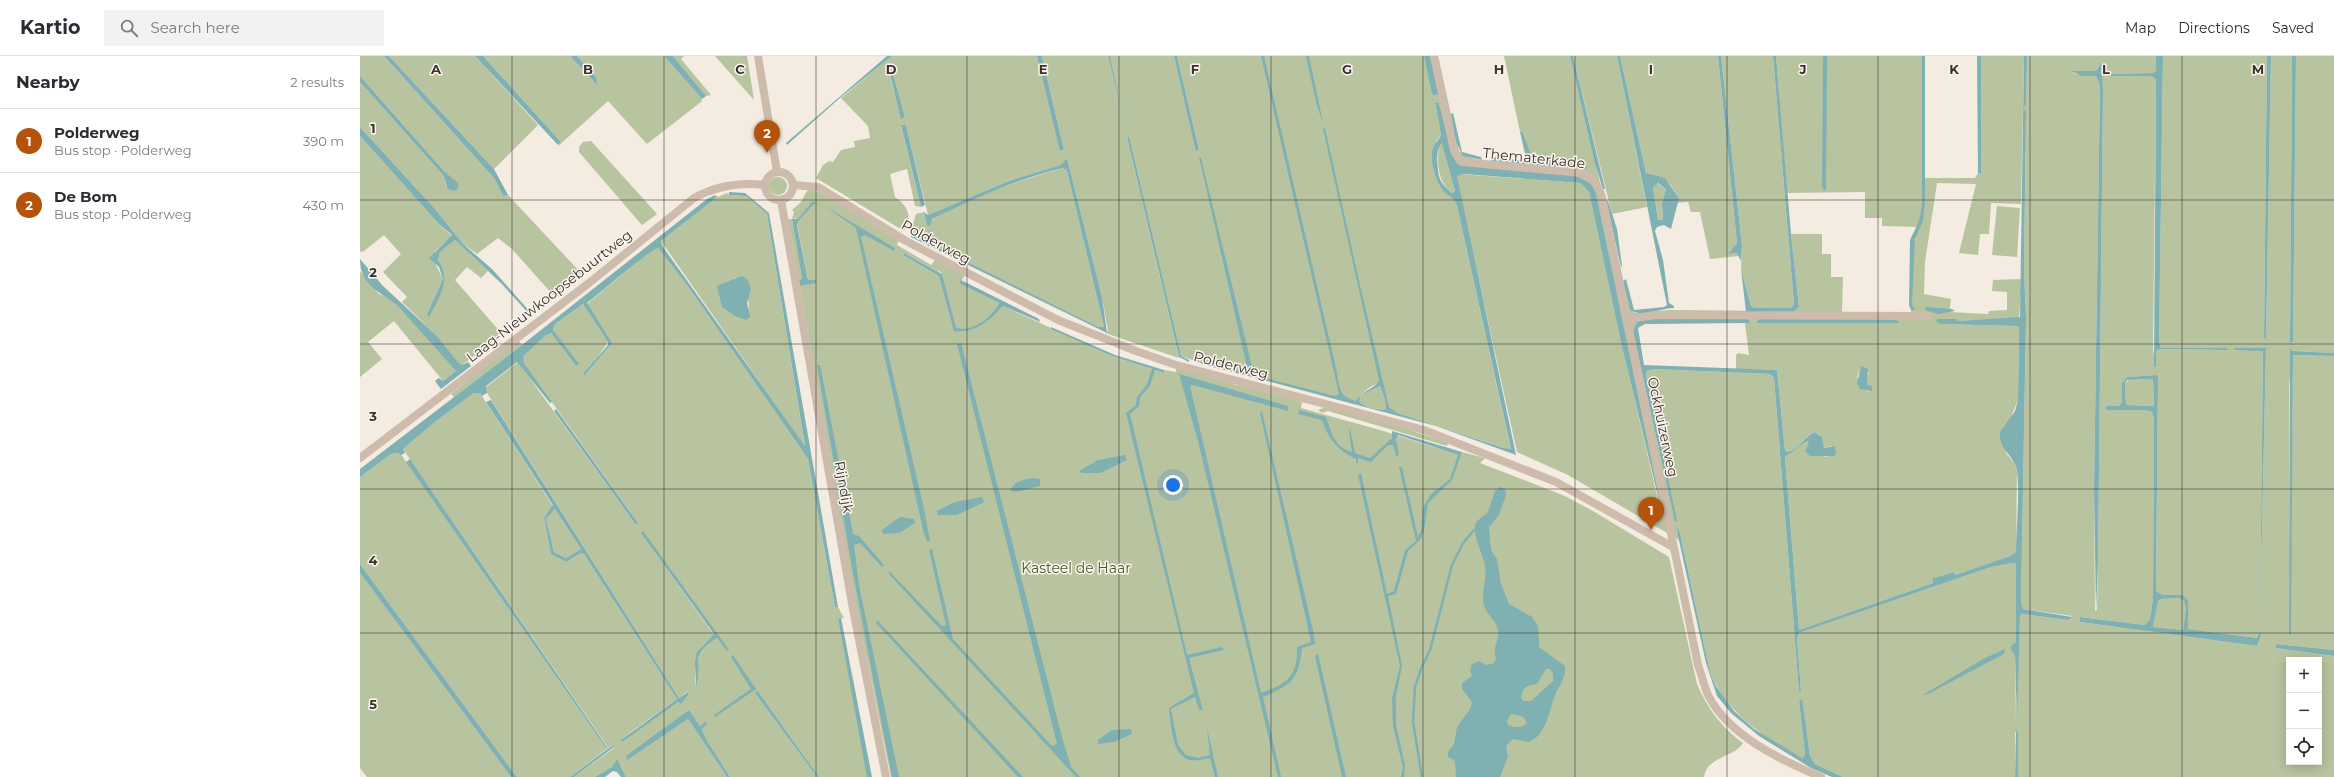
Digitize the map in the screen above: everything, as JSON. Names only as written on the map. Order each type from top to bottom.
[{"type":"street","points":[[758,56],[776,172]]},
{"type":"street","name":"Thematerkade","points":[[1434,56],[1453,146],[1459,160],[1462,162],[1486,166],[1582,173],[1589,176],[1597,184],[1602,197],[1627,319]]},
{"type":"street","points":[[776,172],[785,173],[791,179],[793,185],[792,192],[782,200],[769,196],[765,185],[771,174],[776,172]]},
{"type":"street","name":"Laag-Nieuwkoopsebuurtweg","points":[[360,458],[589,283],[694,198],[706,191],[723,186],[753,184],[765,185]]},
{"type":"street","name":"Polderweg","points":[[793,185],[818,187],[906,241],[1058,320],[1136,352],[1173,364],[1424,430],[1556,482],[1674,547]]},
{"type":"street","name":"Rijndijk","points":[[782,200],[850,594],[886,777]]},
{"type":"street","points":[[1627,319],[1656,315],[1928,316]]},
{"type":"street","name":"Ockhuizerweg","points":[[1627,319],[1698,665],[1709,697],[1726,720],[1753,741],[1791,764],[1821,777]]},
{"type":"green space","points":[[360,56],[384,56],[494,178],[503,196],[508,195],[581,273],[553,295],[512,249],[498,238],[477,254],[463,244],[436,210],[360,127],[360,82],[443,175],[446,185],[454,191],[457,183],[444,171],[360,76]]},
{"type":"green space","points":[[389,56],[475,56],[538,125],[494,169]]},
{"type":"green space","points":[[483,56],[570,56],[596,84],[596,77],[577,56],[664,56],[702,99],[701,102],[647,144],[608,101],[557,147],[561,142]]},
{"type":"green space","points":[[673,56],[684,56],[681,59],[711,95],[706,96]]},
{"type":"green space","points":[[715,56],[747,56],[754,100]]},
{"type":"green space","points":[[892,56],[1037,56],[1061,151],[1064,150],[1042,56],[1108,56],[1126,130],[1110,56],[1174,56],[1197,151],[1199,150],[1177,56],[1424,56],[1434,96],[1439,94],[1438,56],[1459,151],[1466,156],[1484,161],[1535,162],[1530,158],[1522,131],[1520,132],[1504,56],[1570,56],[1630,310],[1635,313],[1668,310],[1795,311],[1799,307],[1791,234],[1822,234],[1822,254],[1831,254],[1831,277],[1843,277],[1842,312],[1911,312],[1912,255],[1918,227],[1882,226],[1882,218],[1865,218],[1865,192],[1787,193],[1776,56],[1923,56],[1924,178],[1975,178],[1978,173],[1981,173],[1981,56],[2024,56],[2021,204],[1991,203],[1989,234],[1980,234],[1978,255],[1959,253],[1976,184],[1937,183],[1925,262],[1924,294],[1951,299],[1949,312],[1988,314],[1989,311],[2007,310],[2007,292],[1992,291],[1993,280],[2022,279],[2019,318],[1957,321],[1957,319],[1940,324],[2019,326],[2018,400],[2011,417],[2006,453],[2015,464],[2017,472],[2016,552],[2010,556],[1955,575],[1954,572],[1932,580],[1933,583],[1799,630],[1785,457],[1807,441],[1809,441],[1810,456],[1819,455],[1827,457],[1832,446],[1824,448],[1820,435],[1815,432],[1807,437],[1795,449],[1787,452],[1785,450],[1777,370],[1736,369],[1736,355],[1738,353],[1749,355],[1745,323],[1750,323],[1637,322],[1640,363],[1675,522],[1646,375],[1647,371],[1654,369],[1770,374],[1774,378],[1799,691],[1801,691],[1797,638],[1799,633],[1991,567],[2011,562],[2016,564],[2016,642],[2011,646],[2015,654],[2016,722],[2020,616],[2022,614],[2068,620],[2072,616],[2023,609],[2021,604],[2026,318],[2024,270],[2026,111],[2024,108],[2026,104],[2027,56],[2156,56],[2156,70],[2153,73],[2110,74],[2153,76],[2156,80],[2153,349],[2156,367],[2156,351],[2159,349],[2227,350],[2227,348],[2161,348],[2159,341],[2163,56],[2267,56],[2264,338],[2266,339],[2271,56],[2292,56],[2290,343],[2293,342],[2296,56],[2334,56],[2334,353],[2294,351],[2293,349],[2289,386],[2290,635],[2293,355],[2334,356],[2334,650],[2276,644],[2276,648],[2334,656],[2334,777],[2018,777],[2018,733],[2015,732],[2015,777],[1843,777],[1815,764],[1810,756],[1801,699],[1799,700],[1805,755],[1802,758],[1760,733],[1736,712],[1726,700],[1717,687],[1710,672],[1679,529],[1677,531],[1679,540],[1568,475],[1517,452],[1460,195],[1457,176],[1459,174],[1580,183],[1589,192],[1621,341],[1662,517],[1596,193],[1591,184],[1458,164],[1452,155],[1439,103],[1435,102],[1441,135],[1436,142],[1438,180],[1455,199],[1457,206],[1511,450],[1390,411],[1382,383],[1378,383],[1367,389],[1356,401],[1212,367],[1181,356],[1129,136],[1127,137],[1179,358],[1105,333],[1108,331],[1102,297],[1067,158],[1062,165],[1009,181],[928,215],[906,125],[901,126],[921,207],[915,206],[907,169],[890,174],[895,197],[906,208],[909,216],[907,226],[904,231],[816,178],[823,165],[829,161],[833,162],[841,150],[855,147],[854,141],[870,138],[868,126],[841,98]],"holes":[[[2099,65],[2103,91],[2098,562],[2097,610],[2095,611],[2094,489],[2100,85],[2096,76],[2072,73],[2096,71]],[[889,73],[905,118],[902,119]],[[1897,319],[1898,323],[1757,323]],[[2235,348],[2266,349],[2260,620],[2263,350]],[[1861,367],[1869,373],[1866,381],[1869,392],[1865,389],[1857,377]],[[2156,375],[2158,382],[2156,591],[2163,595],[2183,595],[2188,600],[2188,629],[2257,638],[2258,635],[2257,646],[2080,622],[2081,617],[2145,625],[2150,619],[2153,599],[2154,418],[2152,412],[2146,410],[2106,409],[2106,406],[2119,406],[2122,402],[2122,383],[2127,377]]]},
{"type":"green space","points":[[1573,56],[1617,56],[1647,207],[1612,214]]},
{"type":"green space","points":[[1620,56],[1718,56],[1737,243],[1728,254],[1737,253],[1739,256],[1710,259],[1700,212],[1691,212],[1688,202],[1677,203],[1679,198],[1670,184],[1646,173]]},
{"type":"green space","points":[[1721,56],[1773,56],[1794,304],[1791,308],[1755,308],[1751,306],[1741,269],[1742,245]]},
{"type":"green space","points":[[360,136],[438,223],[452,236],[435,251],[435,263],[443,279],[427,314],[442,288],[444,274],[438,260],[440,252],[455,240],[488,271],[481,278],[467,267],[455,280],[502,334],[462,365],[437,336],[402,302],[407,297],[383,272],[401,254],[384,235],[364,251],[360,252]]},
{"type":"green space","points":[[591,141],[657,214],[642,225],[579,152],[579,147],[583,142]]},
{"type":"green space","points":[[1443,142],[1455,191],[1452,193],[1443,183],[1439,172],[1439,146]]},
{"type":"green space","points":[[1063,168],[1067,171],[1104,327],[1098,328],[939,248],[932,230],[927,240],[913,234],[911,237],[910,234],[916,214],[924,212],[927,225],[936,217],[951,208],[969,200],[1032,177]]},
{"type":"green space","points":[[774,177],[782,177],[787,182],[785,193],[782,195],[774,195],[769,190],[769,182]]},
{"type":"green space","points":[[1657,183],[1666,189],[1662,203],[1663,220],[1658,220],[1653,187]]},
{"type":"green space","name":"Kasteel de Haar","points":[[808,189],[819,192],[899,240],[897,245],[931,265],[935,260],[965,275],[960,283],[999,303],[996,308],[999,310],[1003,306],[1112,356],[1152,369],[1151,373],[1155,370],[1164,373],[1164,370],[1176,372],[1176,366],[1225,380],[1235,385],[1246,386],[1302,402],[1301,408],[1380,430],[1458,455],[1462,452],[1485,458],[1480,463],[1565,496],[1593,511],[1669,557],[1697,684],[1705,701],[1716,717],[1728,731],[1743,743],[1734,752],[1710,765],[1706,770],[1704,777],[891,777],[855,601],[800,286],[809,284],[796,218],[792,219],[794,212],[792,210],[801,202]],"holes":[[[904,253],[939,272],[939,270],[942,274],[941,282],[939,276],[903,255]]]},
{"type":"green space","points":[[727,193],[729,195],[746,196],[767,214],[805,447],[661,241],[716,198],[715,195],[718,197]],"holes":[[[735,278],[748,298],[749,308],[721,304]]]},
{"type":"green space","points":[[1997,206],[2020,208],[2017,257],[1992,255]]},
{"type":"green space","points":[[788,219],[792,219],[802,279],[799,280]]},
{"type":"green space","points":[[654,248],[658,248],[687,285],[808,459],[835,607],[838,607],[844,618],[838,619],[868,777],[819,777],[757,690],[755,693],[817,777],[730,777],[706,739],[702,729],[706,721],[700,726],[689,710],[627,759],[688,719],[727,777],[626,777],[620,765],[613,766],[595,777],[574,777],[614,748],[612,745],[570,777],[517,777],[360,564],[360,477],[391,454],[400,453],[606,748],[607,746],[403,449],[436,421],[474,393],[480,393],[553,506],[544,518],[551,554],[566,562],[581,553],[584,554],[677,699],[621,739],[678,702],[681,703],[689,694],[687,692],[679,698],[487,393],[486,387],[518,362],[636,525],[638,523],[524,363],[522,356],[545,336],[551,333],[576,366],[578,364],[553,330],[555,324],[583,304],[608,342],[585,375],[612,343],[587,304]],"holes":[[[641,533],[727,651],[717,638],[703,649],[698,659],[695,687],[697,657],[702,647],[714,635]]]},
{"type":"green space","points":[[360,271],[379,294],[389,298],[421,329],[456,371],[443,381],[394,321],[368,342],[382,359],[360,377]]},
{"type":"green space","points":[[518,340],[522,345],[454,397],[451,394]]},
{"type":"green space","points":[[2130,379],[2153,379],[2154,406],[2126,405],[2125,383]]},
{"type":"green space","points":[[1380,386],[1385,400],[1386,409],[1372,408],[1359,401],[1361,395]]},
{"type":"green space","points":[[1326,407],[1401,427],[1448,443],[1447,446],[1328,411],[1322,413],[1318,410]]},
{"type":"green space","points":[[555,509],[581,549],[566,558],[554,552],[546,519]]},
{"type":"green space","points":[[360,573],[511,777],[367,777],[360,768]]},
{"type":"green space","points":[[2180,598],[2184,601],[2186,609],[2183,630],[2153,627],[2158,601],[2161,599]]},
{"type":"water","points":[[384,56],[389,56],[494,169],[508,195],[503,196],[494,178]]},
{"type":"water","points":[[475,56],[483,56],[561,142],[558,145]]},
{"type":"water","points":[[570,56],[577,56],[596,77],[597,85]]},
{"type":"water","points":[[664,56],[673,56],[706,96],[702,99]]},
{"type":"water","points":[[887,56],[892,56],[841,97],[787,145],[786,143]]},
{"type":"water","points":[[1037,56],[1042,56],[1064,150],[1060,151]]},
{"type":"water","points":[[1108,56],[1110,56],[1126,130]]},
{"type":"water","points":[[1174,56],[1177,56],[1199,150],[1196,151]]},
{"type":"water","points":[[1261,56],[1264,56],[1340,389],[1345,396],[1350,399],[1356,401],[1361,395],[1376,385],[1379,380],[1323,129],[1325,128],[1389,407],[1397,413],[1504,448],[1511,449],[1457,206],[1455,201],[1440,186],[1433,164],[1433,148],[1441,135],[1435,102],[1439,103],[1452,155],[1458,164],[1576,176],[1591,184],[1596,193],[1663,517],[1621,342],[1589,192],[1580,183],[1464,174],[1457,176],[1516,455],[1436,426],[1200,363],[1204,362],[1243,372],[1248,371],[1199,157],[1201,158],[1254,375],[1335,396],[1339,394]],"holes":[[[1442,143],[1455,191],[1452,193],[1440,179],[1437,165],[1438,150]],[[1380,386],[1385,400],[1386,409],[1367,407],[1359,401],[1361,395]]]},
{"type":"water","points":[[1306,56],[1309,56],[1323,123],[1317,106]]},
{"type":"water","points":[[1424,56],[1430,56],[1439,94],[1434,96],[1432,93]]},
{"type":"water","points":[[1570,56],[1573,56],[1605,189],[1603,189],[1595,164]]},
{"type":"water","points":[[1617,56],[1620,56],[1646,173],[1665,178],[1679,198],[1671,229],[1664,225],[1657,227],[1655,231],[1663,260],[1669,303],[1674,306],[1674,308],[1646,313],[1630,310],[1623,281],[1626,279],[1634,310],[1664,307],[1667,305]],"holes":[[[1658,183],[1666,189],[1662,203],[1663,220],[1658,220],[1653,187]]]},
{"type":"water","points":[[1718,56],[1721,56],[1742,245],[1741,261],[1737,253],[1728,254],[1737,243]]},
{"type":"water","points":[[1773,56],[1776,56],[1791,234],[1799,307],[1795,311],[1746,312],[1741,269],[1751,306],[1755,308],[1791,308],[1794,304]]},
{"type":"water","points":[[1823,56],[1827,56],[1826,189],[1824,191],[1822,185]]},
{"type":"water","points":[[1922,56],[1925,56],[1925,201],[1923,221],[1915,239],[1912,305],[1915,310],[1911,310],[1909,305],[1910,240],[1919,221],[1922,205]]},
{"type":"water","points":[[1977,56],[1981,56],[1981,173],[1978,173]]},
{"type":"water","points":[[2024,56],[2027,56],[2026,104],[2024,108],[2026,111],[2024,270],[2026,318],[2021,604],[2023,609],[2072,617],[2068,620],[2022,614],[2020,616],[2017,722],[2015,655],[2011,650],[2011,646],[2016,642],[2016,564],[2011,563],[1991,567],[1799,633],[1797,638],[1801,691],[1799,691],[1774,378],[1770,374],[1654,369],[1647,371],[1646,375],[1677,521],[1675,522],[1633,332],[1637,322],[1654,318],[1748,318],[1750,323],[1645,324],[1638,328],[1644,365],[1777,370],[1785,450],[1787,452],[1795,449],[1815,432],[1822,437],[1824,448],[1835,446],[1836,454],[1834,456],[1810,456],[1805,451],[1809,442],[1807,441],[1785,457],[1799,630],[1933,583],[1932,579],[1954,572],[1955,575],[2010,556],[2016,552],[2018,501],[2017,471],[2013,461],[2004,449],[2000,439],[2000,432],[2015,411],[2018,400],[2019,326],[1940,324],[1936,321],[1938,319],[1957,319],[1957,321],[2020,317]]},
{"type":"water","points":[[2156,56],[2163,56],[2159,341],[2161,348],[2227,348],[2227,350],[2159,349],[2156,351],[2156,367],[2154,367],[2156,80],[2152,76],[2110,76],[2109,74],[2153,73],[2156,70]]},
{"type":"water","points":[[2267,56],[2271,56],[2266,339],[2264,338]]},
{"type":"water","points":[[2292,56],[2296,56],[2293,342],[2290,343]]},
{"type":"water","points":[[2101,63],[2103,91],[2098,562],[2096,612],[2094,489],[2100,85],[2096,76],[2082,76],[2072,71],[2096,71]]},
{"type":"water","points":[[889,70],[892,71],[905,118],[901,119]]},
{"type":"water","points":[[360,76],[444,171],[458,183],[458,188],[454,191],[448,189],[443,175],[360,82]]},
{"type":"water","points":[[1453,113],[1462,152],[1481,157],[1482,160],[1463,156],[1456,142],[1451,114]]},
{"type":"water","points":[[901,125],[906,125],[925,205],[921,207]]},
{"type":"water","points":[[360,127],[436,210],[463,244],[492,269],[532,314],[530,315],[501,283],[455,240],[440,252],[438,260],[444,274],[444,281],[440,296],[429,317],[427,314],[443,279],[439,267],[429,258],[452,235],[438,223],[360,136]]},
{"type":"water","points":[[1522,131],[1533,161],[1587,167],[1587,169],[1491,161],[1492,157],[1524,161],[1526,158],[1520,132]]},
{"type":"water","points":[[1129,136],[1181,356],[1189,360],[1189,362],[1179,357],[1127,137]]},
{"type":"water","points":[[1067,158],[1102,297],[1107,333],[911,237],[912,234],[927,240],[929,231],[932,230],[937,247],[1098,327],[1104,327],[1067,171],[1063,168],[1013,183],[980,197],[932,219],[931,225],[927,226],[924,212],[928,215],[1009,181],[1061,165]]},
{"type":"water","points":[[729,192],[745,193],[769,213],[838,607],[835,607],[808,459],[687,285],[658,248],[636,263],[587,303],[612,343],[585,375],[584,373],[608,345],[608,342],[583,304],[555,324],[553,330],[579,364],[576,366],[551,333],[545,336],[523,356],[524,363],[552,402],[550,403],[517,362],[486,386],[487,393],[482,396],[480,393],[474,393],[436,421],[403,449],[405,453],[401,455],[399,453],[391,454],[360,477],[360,469],[522,345],[707,199],[715,195],[716,198],[661,241],[663,247],[805,446],[767,214],[746,196],[729,195]]},
{"type":"water","points":[[813,201],[818,204],[814,204],[798,221],[797,225],[808,280],[816,280],[816,283],[800,286],[799,280],[802,279],[792,219],[798,219]]},
{"type":"water","points":[[1606,201],[1608,201],[1617,229],[1621,267]]},
{"type":"water","points":[[826,207],[895,248],[894,251],[865,235],[861,237],[924,509],[930,541],[927,541],[924,534],[856,228]]},
{"type":"water","points":[[904,253],[942,274],[956,328],[969,328],[981,323],[996,309],[999,303],[959,283],[961,280],[1039,319],[1040,322],[1003,306],[993,317],[982,325],[969,330],[954,331],[939,276],[903,255]]},
{"type":"water","points":[[360,259],[383,286],[437,336],[458,362],[462,365],[468,362],[471,366],[441,389],[435,381],[439,378],[443,381],[456,371],[398,306],[368,282],[361,268]]},
{"type":"water","points":[[742,276],[747,279],[751,289],[747,303],[750,317],[746,320],[735,316],[722,307],[717,286]]},
{"type":"water","points":[[1926,307],[1952,309],[1955,311],[1938,314],[1925,310]]},
{"type":"water","points":[[1759,318],[1897,319],[1899,323],[1757,323]]},
{"type":"water","points":[[1051,327],[1115,355],[1164,370],[1164,373],[1155,370],[1150,386],[1140,397],[1139,406],[1130,414],[1187,655],[1222,647],[1224,650],[1189,658],[1203,711],[1199,709],[1195,697],[1171,709],[1178,745],[1186,755],[1198,758],[1210,755],[1207,728],[1218,777],[1215,777],[1210,758],[1191,760],[1180,754],[1174,742],[1171,728],[1169,708],[1194,693],[1126,413],[1136,405],[1137,397],[1147,384],[1152,369],[1112,356],[1051,329]]},
{"type":"water","points":[[961,343],[1062,737],[1071,767],[1080,777],[1076,777],[889,574],[889,571],[942,626],[946,625],[929,550],[932,549],[953,639],[1052,746],[1057,744],[957,344]]},
{"type":"water","points":[[2235,348],[2266,348],[2260,620],[2263,351],[2235,350]]},
{"type":"water","points":[[2290,349],[2294,351],[2334,353],[2334,356],[2293,355],[2291,635],[2289,634]]},
{"type":"water","points":[[817,365],[820,365],[853,534],[859,536],[884,565],[882,567],[860,543],[854,545],[859,585],[899,777],[892,777],[852,568]]},
{"type":"water","points":[[1861,366],[1868,369],[1867,385],[1872,386],[1872,391],[1860,389],[1857,383]]},
{"type":"water","points":[[1179,374],[1288,406],[1288,411],[1193,385],[1190,386],[1261,693],[1278,686],[1289,678],[1295,665],[1297,647],[1311,642],[1260,413],[1262,412],[1313,630],[1315,644],[1302,648],[1299,667],[1292,680],[1287,685],[1263,697],[1281,777],[1278,777],[1198,441]]},
{"type":"water","points":[[2158,376],[2156,591],[2163,595],[2183,595],[2188,600],[2188,629],[2257,638],[2260,632],[2261,634],[2257,646],[2080,622],[2080,617],[2145,625],[2150,619],[2153,599],[2154,418],[2152,412],[2146,410],[2106,410],[2106,406],[2119,406],[2122,402],[2122,383],[2127,377]],"holes":[[[2153,379],[2154,406],[2126,405],[2125,383],[2127,380]],[[2179,598],[2184,601],[2186,609],[2183,630],[2153,627],[2158,601],[2161,599]]]},
{"type":"water","points":[[491,400],[679,698],[688,692],[689,694],[681,704],[678,702],[622,742],[621,740],[677,699],[584,554],[581,553],[566,562],[551,554],[544,518],[553,505],[486,402]],"holes":[[[555,509],[581,549],[566,558],[554,552],[546,519]]]},
{"type":"water","points":[[556,409],[638,523],[636,525],[554,411]]},
{"type":"water","points":[[1299,410],[1326,417],[1334,439],[1341,447],[1352,452],[1349,432],[1350,429],[1355,453],[1370,458],[1392,438],[1392,431],[1462,452],[1452,480],[1428,503],[1424,531],[1420,540],[1408,551],[1396,594],[1388,596],[1402,666],[1396,696],[1396,725],[1405,765],[1404,777],[1401,777],[1403,767],[1393,727],[1392,698],[1400,666],[1358,475],[1361,473],[1387,594],[1394,591],[1405,550],[1416,541],[1399,467],[1402,467],[1418,537],[1421,531],[1423,508],[1431,494],[1450,479],[1458,455],[1398,435],[1396,439],[1399,455],[1396,456],[1393,445],[1388,445],[1371,462],[1358,458],[1358,463],[1356,463],[1356,459],[1339,448],[1330,438],[1322,420],[1298,414]]},
{"type":"water","points":[[1125,455],[1127,460],[1100,473],[1082,473],[1079,471],[1098,460]]},
{"type":"water","points":[[410,459],[607,747],[606,748],[406,462]]},
{"type":"water","points":[[1033,478],[1040,479],[1040,486],[1016,492],[1010,491],[1016,483]]},
{"type":"water","points":[[1500,487],[1505,489],[1506,495],[1499,515],[1489,527],[1491,550],[1497,559],[1501,584],[1509,604],[1532,617],[1538,626],[1539,647],[1565,666],[1565,674],[1555,695],[1549,715],[1539,735],[1528,742],[1513,739],[1506,746],[1508,756],[1500,777],[1456,777],[1455,761],[1448,757],[1448,752],[1454,744],[1457,727],[1470,709],[1472,702],[1462,689],[1462,683],[1472,676],[1470,670],[1472,664],[1479,661],[1487,665],[1494,663],[1496,658],[1495,651],[1498,635],[1497,627],[1484,605],[1483,595],[1486,571],[1484,560],[1475,534],[1476,522],[1488,512],[1495,491]],"holes":[[[1546,669],[1550,669],[1553,674],[1553,681],[1531,701],[1523,701],[1521,697],[1524,689],[1528,686],[1537,684]],[[1514,714],[1523,717],[1527,723],[1518,727],[1508,725],[1507,721],[1510,715]]]},
{"type":"water","points":[[982,497],[984,502],[957,515],[938,515],[937,511],[955,502]]},
{"type":"water","points":[[900,517],[914,519],[915,523],[899,533],[883,534],[882,530]]},
{"type":"water","points":[[1679,529],[1710,672],[1716,686],[1734,711],[1754,729],[1802,758],[1805,755],[1799,700],[1802,699],[1810,756],[1815,764],[1843,777],[1832,777],[1811,768],[1759,736],[1731,713],[1717,696],[1706,663],[1678,536],[1677,530]]},
{"type":"water","points":[[643,531],[729,650],[727,651],[717,638],[702,651],[698,661],[698,679],[696,687],[695,662],[697,652],[714,634],[641,533]]},
{"type":"water","points":[[360,564],[517,777],[511,777],[360,573]]},
{"type":"water","points":[[841,618],[872,777],[867,777],[838,619]]},
{"type":"water","points":[[877,620],[1023,777],[1018,777],[876,623]]},
{"type":"water","points":[[2276,644],[2334,650],[2334,656],[2276,648]]},
{"type":"water","points":[[2005,649],[2004,654],[1928,694],[1923,695],[1983,659]]},
{"type":"water","points":[[1318,654],[1346,777],[1342,777],[1315,656]]},
{"type":"water","points":[[733,655],[756,689],[715,717],[714,715],[751,689],[731,657]]},
{"type":"water","points":[[757,690],[819,777],[817,777],[755,693]]},
{"type":"water","points":[[689,710],[700,726],[706,721],[707,724],[702,729],[706,739],[730,777],[727,777],[688,719],[627,760],[626,756]]},
{"type":"water","points":[[1131,729],[1132,734],[1114,742],[1098,744],[1098,740],[1112,730]]},
{"type":"water","points":[[2016,730],[2018,733],[2018,777],[2015,777]]},
{"type":"water","points":[[613,745],[614,747],[574,777],[570,777]]},
{"type":"water","points":[[617,759],[626,777],[621,777],[617,772],[613,771],[605,777],[595,777],[613,766]]},
{"type":"waterway","points":[[1422,777],[1413,722],[1415,687],[1421,669],[1430,650],[1452,565],[1463,543],[1474,530]]},
{"type":"place","name":"De Bom","points":[[767,153]]},
{"type":"place","name":"Polderweg","points":[[1651,530]]}]
